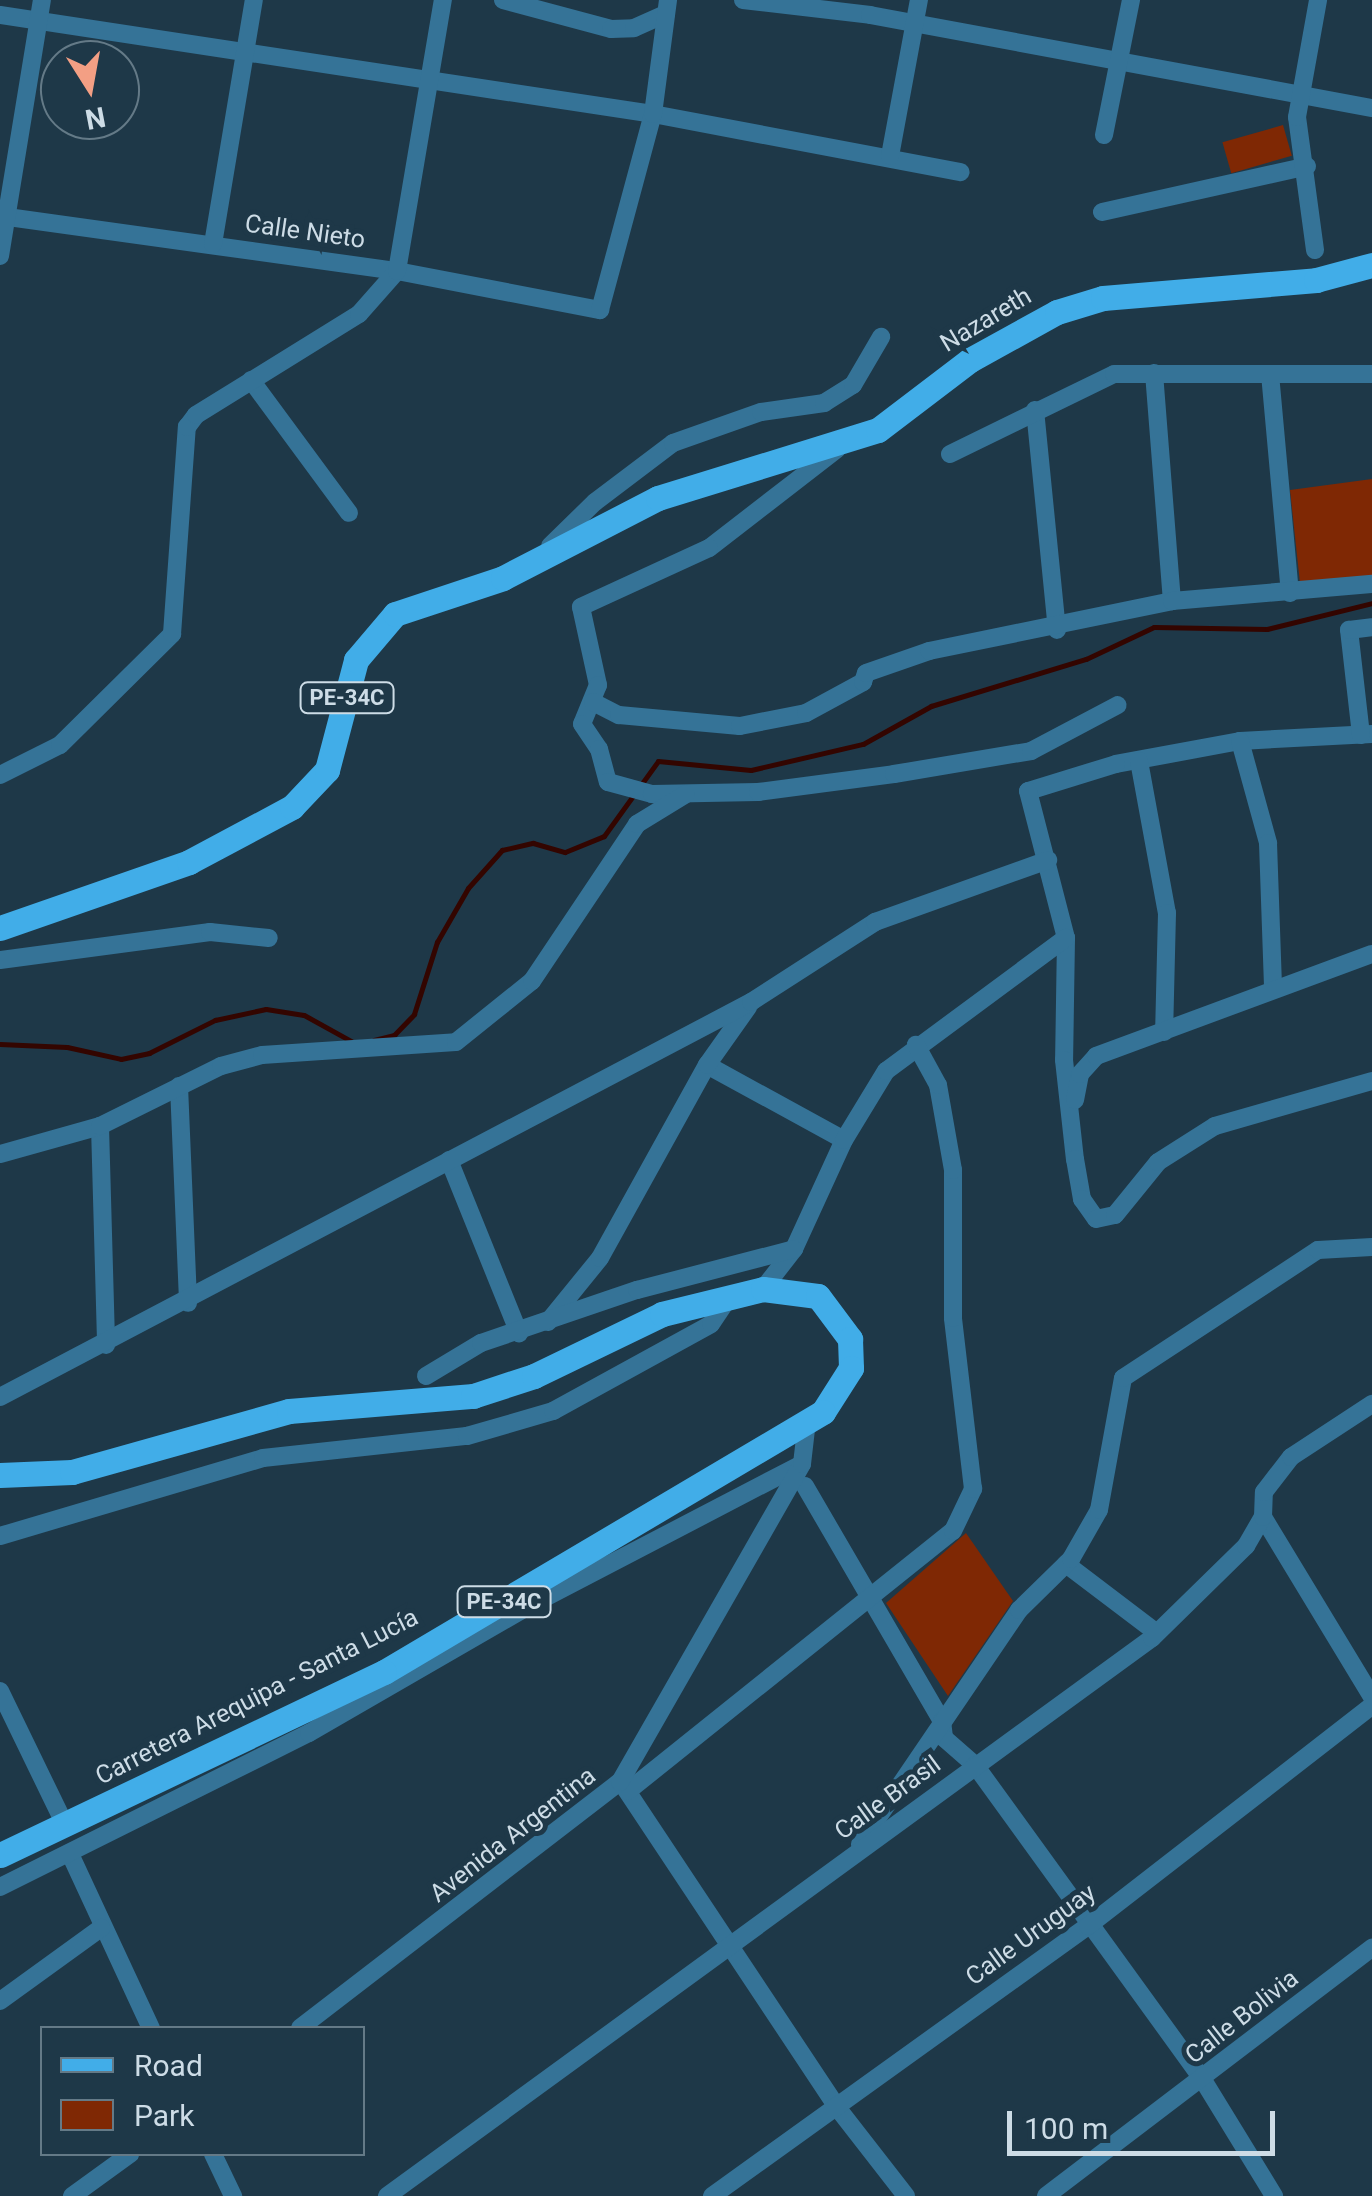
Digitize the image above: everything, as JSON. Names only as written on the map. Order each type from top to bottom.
[{"type":"main road","name":"Nazareth","points":[[532,564],[658,498],[841,446],[889,423],[1001,340],[1057,312],[1103,298],[1316,280],[1372,265]]},
{"type":"main road","name":"PE-34C","points":[[0,928],[189,862],[292,807],[328,770],[356,660],[380,626],[532,564]]},
{"type":"main road","name":"Carretera Arequipa - Santa Lucía","points":[[0,1475],[72,1472],[289,1411],[472,1396],[534,1376],[662,1314],[763,1289],[818,1296],[850,1339],[851,1368],[841,1390],[807,1421],[384,1672],[0,1855]]},
{"type":"street","points":[[0,256],[3,216],[42,0]]},
{"type":"street","points":[[213,244],[254,0]]},
{"type":"street","points":[[0,775],[60,744],[172,634],[187,427],[251,380],[359,314],[397,271],[444,0]]},
{"type":"street","points":[[502,0],[612,28],[634,28],[667,7]]},
{"type":"street","points":[[743,0],[916,24],[1372,108]]},
{"type":"street","points":[[890,156],[918,0]]},
{"type":"street","points":[[1104,135],[1131,0]]},
{"type":"street","points":[[1315,250],[1307,166],[1297,117],[1318,0]]},
{"type":"street","points":[[653,114],[667,7]]},
{"type":"street","points":[[0,16],[431,84],[653,114],[961,172]]},
{"type":"street","name":"Calle Nieto","points":[[3,216],[397,271],[600,310],[653,114]]},
{"type":"street","points":[[1102,212],[1307,166]]},
{"type":"street","points":[[532,564],[594,502],[673,443],[761,412],[824,403],[852,384],[882,337]]},
{"type":"street","points":[[1154,373],[1172,602]]},
{"type":"street","points":[[950,454],[1094,379],[1154,373],[1372,374]]},
{"type":"street","points":[[1270,374],[1290,592]]},
{"type":"street","points":[[251,380],[348,513]]},
{"type":"street","points":[[1036,410],[1057,630]]},
{"type":"street","points":[[841,446],[776,490],[710,548],[580,607],[598,685],[582,724],[599,749],[608,782],[636,792],[758,792],[1031,751],[1118,706]]},
{"type":"street","points":[[593,702],[620,716],[740,726],[806,713],[863,682],[866,673],[929,651],[1057,630],[1172,602],[1372,584]]},
{"type":"street","points":[[1372,627],[1348,630],[1369,739],[1240,741],[1139,761],[1028,791],[1066,938],[1071,1122],[1082,1199],[1096,1219],[1115,1215],[1158,1162],[1214,1126],[1372,1081]]},
{"type":"street","points":[[1240,741],[1268,843],[1273,989]]},
{"type":"street","points":[[1139,761],[1167,913],[1164,1032]]},
{"type":"street","points":[[0,1154],[100,1126],[180,1086],[262,1055],[456,1042],[532,981],[637,824],[690,792]]},
{"type":"street","points":[[0,1397],[188,1303],[259,1257],[751,1002],[876,922],[1048,860]]},
{"type":"street","points":[[0,960],[210,932],[268,938]]},
{"type":"street","points":[[763,1289],[794,1249],[844,1140],[886,1072],[916,1045],[1066,938]]},
{"type":"street","points":[[1071,1122],[1080,1074],[1096,1056],[1372,954]]},
{"type":"street","points":[[548,1323],[600,1258],[707,1066],[751,1002]]},
{"type":"street","points":[[906,2196],[836,2106],[624,1787],[868,1601],[953,1531],[973,1488],[953,1318],[953,1170],[938,1086],[916,1045]]},
{"type":"street","points":[[707,1066],[844,1140]]},
{"type":"street","points":[[180,1086],[188,1303]]},
{"type":"street","points":[[100,1126],[106,1344]]},
{"type":"street","points":[[449,1160],[519,1333]]},
{"type":"street","points":[[853,1854],[1018,1610],[1066,1564],[1099,1510],[1122,1378],[1318,1250],[1372,1247]]},
{"type":"street","points":[[426,1376],[481,1343],[637,1290],[794,1249]]},
{"type":"street","points":[[0,1536],[263,1458],[467,1436],[554,1411],[711,1324],[730,1296]]},
{"type":"street","name":"Calle Brasil","points":[[387,2196],[1157,1634],[1246,1546],[1264,1517],[1264,1492],[1290,1457],[1372,1404]]},
{"type":"street","name":"Avenida Argentina","points":[[303,2026],[624,1787],[802,1464],[807,1421]]},
{"type":"street","points":[[0,1888],[71,1856],[802,1464]]},
{"type":"street","points":[[805,1486],[868,1601],[942,1721],[944,1738],[975,1765],[1203,2080],[1274,2196]]},
{"type":"street","points":[[1264,1517],[1372,1696]]},
{"type":"street","points":[[1066,1564],[1157,1634]]},
{"type":"street","points":[[0,1690],[65,1825]]},
{"type":"street","name":"Calle Uruguay","points":[[712,2196],[1088,1926],[1372,1706]]},
{"type":"street","points":[[71,1856],[101,1928],[150,2026]]},
{"type":"street","points":[[0,2001],[101,1928]]},
{"type":"street","name":"Calle Bolivia","points":[[1046,2196],[1372,1948]]},
{"type":"street","points":[[72,2196],[127,2156]]},
{"type":"street","points":[[214,2156],[233,2196]]},
{"type":"green space","points":[[1283,125],[1292,156],[1231,173],[1222,142]]},
{"type":"green space","points":[[1372,479],[1372,576],[1300,583],[1290,490]]},
{"type":"green space","points":[[966,1533],[1013,1601],[948,1696],[886,1603]]},
{"type":"waterway","points":[[374,1040],[394,1035],[414,1014],[437,942],[468,888],[502,850],[533,843],[565,852],[604,836],[658,761],[751,770],[863,744],[931,706],[1086,659],[1154,627],[1267,629],[1372,603]]},
{"type":"waterway","points":[[0,1044],[67,1047],[121,1059],[149,1053],[215,1020],[266,1009],[304,1015],[353,1042]]}]
